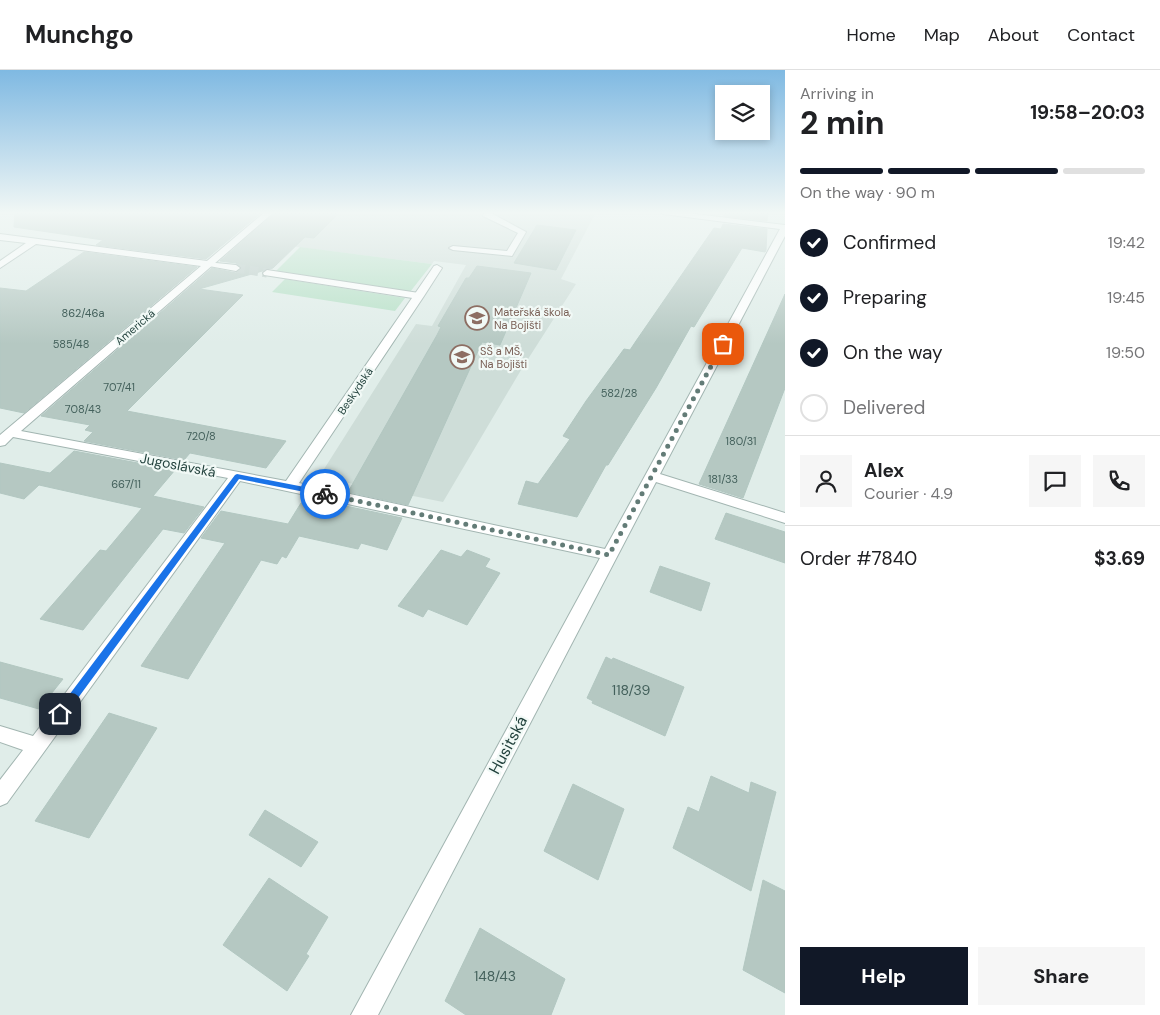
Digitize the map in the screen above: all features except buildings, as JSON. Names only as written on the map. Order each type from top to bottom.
[{"type":"street","points":[[0,265],[13,256]]},
{"type":"street","points":[[149,256],[209,264]]},
{"type":"street","name":"Americká","points":[[5,438],[218,256]]},
{"type":"street","name":"Husitská","points":[[364,1015],[769,256]]},
{"type":"street","name":"Beskydská","points":[[290,486],[420,296],[436,268]]},
{"type":"street","name":"Jugoslávská","points":[[5,438],[290,486],[609,555]]},
{"type":"street","points":[[0,796],[237,476]]},
{"type":"street","points":[[652,476],[785,518]]},
{"type":"street","points":[[0,734],[37,746]]},
{"type":"lane","points":[[209,264],[236,268]]},
{"type":"lane","points":[[267,273],[420,296]]},
{"type":"shaded area","name":"SŠ a MŠ, Na Bojišti","points":[[370,256],[573,256],[561,279],[576,284],[521,370],[443,502],[319,477],[416,324],[432,326],[466,265],[434,261],[432,264]]},
{"type":"green space","points":[[291,256],[371,256],[432,264],[410,292],[275,272]]},
{"type":"green space","points":[[285,279],[405,298],[395,311],[272,292]]},
{"type":"tunnel","points":[[236,268],[267,273]]},
{"type":"way so far","points":[[325,494],[609,555],[723,344]]},
{"type":"place","name":"Mateřská škola, Na Bojišti","points":[[477,318]]},
{"type":"place","name":"SŠ a MŠ, Na Bojišti","points":[[462,357]]},
{"type":"route","points":[[60,714],[237,476],[325,494]]}]
